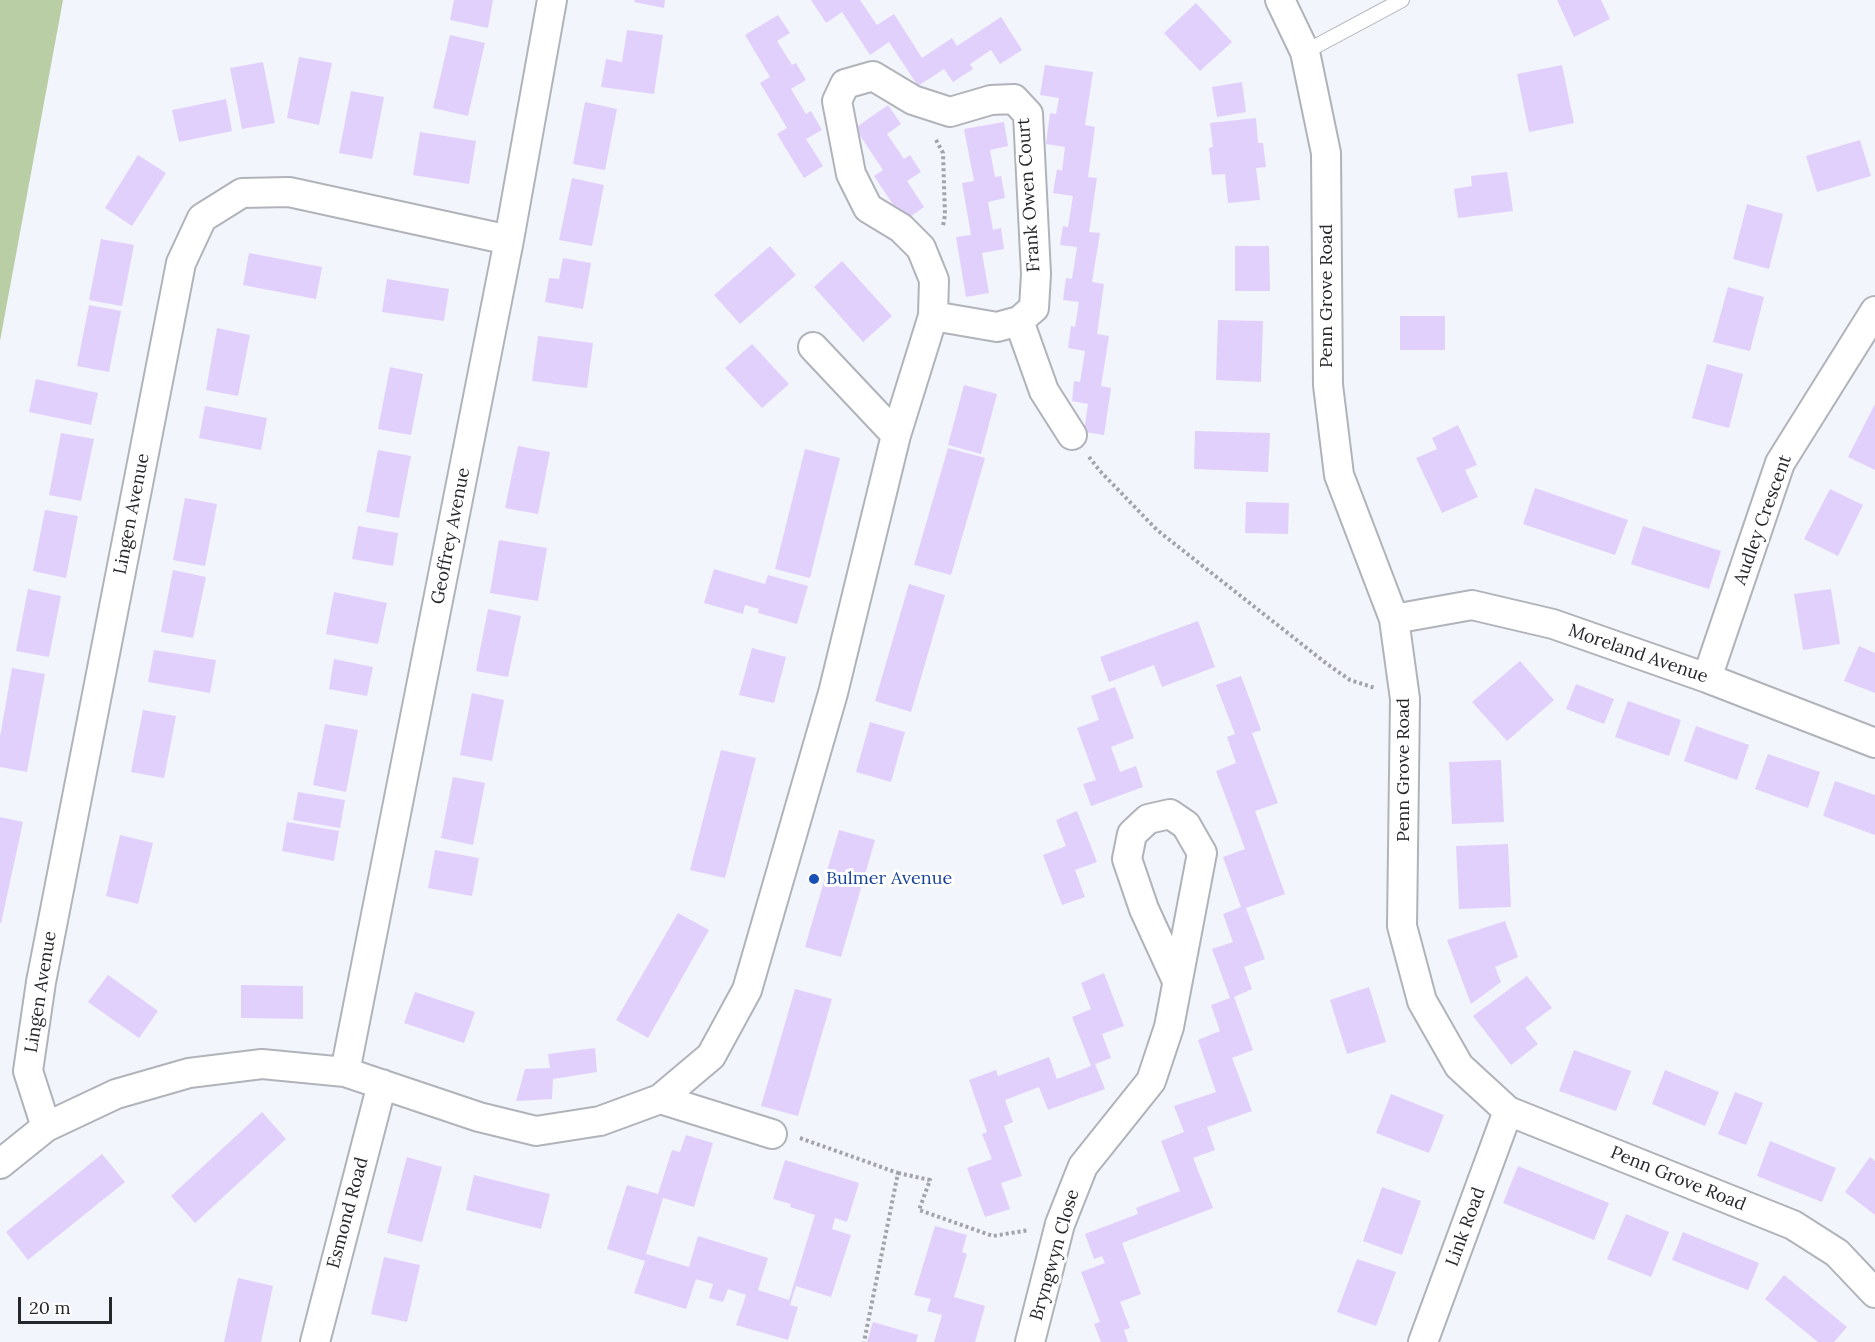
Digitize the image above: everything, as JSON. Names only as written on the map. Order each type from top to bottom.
[{"type":"street","name":"Geoffrey Avenue","points":[[345,1072],[509,240],[552,0]]},
{"type":"street","name":"Penn Grove Road","points":[[1280,0],[1305,52],[1326,153],[1328,385],[1339,475],[1394,619],[1405,699],[1402,926],[1422,1001],[1459,1066],[1508,1112],[1793,1225],[1837,1253],[1875,1293]]},
{"type":"street","name":"Frank Owen Court","points":[[896,435],[933,316],[934,280],[921,248],[901,228],[868,208],[851,174],[837,101],[845,84],[873,76],[913,100],[950,112],[991,100],[1014,99],[1028,114],[1036,274],[1027,314],[1044,391],[1071,435]]},
{"type":"street","name":"Lingen Avenue","points":[[46,1127],[28,1071],[41,982],[181,263],[202,218],[242,193],[289,192],[509,240]]},
{"type":"street","name":"Audley Crescent","points":[[1707,678],[1780,463],[1875,311]]},
{"type":"street","points":[[933,316],[997,327],[1027,314]]},
{"type":"street","points":[[0,1164],[46,1127],[116,1094],[189,1073],[262,1064],[345,1072],[479,1117],[536,1131],[600,1121],[660,1099],[711,1056],[747,990],[833,693],[896,435],[813,347]]},
{"type":"street","name":"Moreland Avenue","points":[[1394,619],[1472,605],[1552,624],[1707,678],[1875,743]]},
{"type":"street","name":"Bryngwyn Close","points":[[1030,1342],[1060,1224],[1083,1166],[1151,1081],[1169,1027],[1202,853],[1186,825],[1170,814],[1148,819],[1132,834],[1127,859],[1144,909],[1177,981]]},
{"type":"street","name":"Esmond Road","points":[[315,1342],[382,1084]]},
{"type":"street","points":[[660,1099],[772,1134]]},
{"type":"street","name":"Link Road","points":[[1423,1342],[1508,1112]]},
{"type":"lane","points":[[1305,52],[1402,0]]},
{"type":"path","points":[[913,100],[943,153],[945,215],[934,280]]},
{"type":"path","points":[[1071,435],[1100,471],[1157,530],[1350,680],[1405,699]]},
{"type":"path","points":[[772,1134],[804,1138],[898,1173],[930,1180],[919,1210],[993,1236],[1060,1224]]},
{"type":"path","points":[[864,1342],[898,1173]]},
{"type":"green space","points":[[0,0],[63,0],[0,341]]},
{"type":"building","points":[[454,0],[493,0],[488,28],[450,20]]},
{"type":"building","points":[[635,0],[665,0],[664,8],[634,2]]},
{"type":"building","points":[[811,0],[860,0],[877,25],[894,14],[922,58],[952,38],[957,46],[1001,17],[1022,50],[1000,64],[991,50],[970,64],[973,69],[953,82],[944,69],[918,86],[889,42],[870,55],[842,12],[826,23]]},
{"type":"building","points":[[1557,0],[1601,0],[1610,19],[1574,37]]},
{"type":"building","points":[[1196,3],[1232,42],[1200,71],[1164,33]]},
{"type":"building","points":[[778,15],[790,33],[777,41],[792,65],[796,63],[806,80],[791,89],[806,114],[811,111],[822,130],[806,139],[823,166],[804,178],[777,134],[787,128],[760,83],[770,77],[745,35]]},
{"type":"building","points":[[627,30],[663,35],[654,94],[601,87],[606,59],[622,62]]},
{"type":"building","points":[[450,35],[485,43],[468,116],[433,108]]},
{"type":"building","points":[[299,57],[332,63],[319,125],[287,118]]},
{"type":"building","points":[[263,62],[275,123],[242,129],[230,68]]},
{"type":"building","points":[[1045,65],[1093,72],[1085,125],[1095,127],[1088,177],[1097,178],[1089,232],[1100,233],[1092,282],[1104,284],[1097,334],[1109,336],[1101,386],[1111,388],[1104,435],[1084,432],[1088,404],[1072,401],[1074,381],[1080,382],[1085,351],[1068,348],[1071,326],[1075,327],[1079,302],[1063,300],[1066,278],[1072,279],[1077,247],[1060,245],[1063,226],[1068,227],[1073,196],[1053,193],[1057,169],[1062,171],[1065,147],[1046,144],[1050,113],[1056,114],[1059,98],[1040,95]]},
{"type":"building","points":[[1562,65],[1574,123],[1529,132],[1517,74]]},
{"type":"building","points":[[1242,82],[1246,112],[1217,117],[1212,87]]},
{"type":"building","points":[[351,91],[384,97],[372,159],[339,153]]},
{"type":"building","points":[[226,99],[232,131],[179,142],[172,110]]},
{"type":"building","points":[[585,102],[617,109],[605,170],[573,164]]},
{"type":"building","points":[[888,105],[901,124],[887,134],[904,159],[910,155],[921,172],[907,181],[924,207],[904,221],[874,176],[883,170],[855,128]]},
{"type":"building","points":[[1256,118],[1258,143],[1263,143],[1266,167],[1256,168],[1260,200],[1228,203],[1225,174],[1212,175],[1209,148],[1213,147],[1210,123]]},
{"type":"building","points":[[1004,122],[1008,146],[990,150],[995,177],[1001,176],[1005,198],[988,202],[993,230],[1001,228],[1004,249],[982,253],[989,293],[966,297],[956,237],[971,235],[962,183],[974,181],[964,129]]},
{"type":"building","points":[[420,132],[476,141],[469,184],[413,175]]},
{"type":"building","points":[[1860,140],[1871,176],[1817,192],[1806,156]]},
{"type":"building","points":[[138,155],[166,173],[132,226],[105,208]]},
{"type":"building","points":[[1507,172],[1513,211],[1458,218],[1454,189],[1472,186],[1471,176]]},
{"type":"building","points":[[572,178],[604,185],[592,246],[559,240]]},
{"type":"building","points":[[1747,204],[1783,214],[1769,269],[1733,259]]},
{"type":"building","points":[[101,239],[134,245],[122,306],[89,300]]},
{"type":"building","points":[[770,246],[796,275],[740,324],[714,295]]},
{"type":"building","points":[[1235,246],[1269,246],[1270,291],[1235,291]]},
{"type":"building","points":[[249,253],[322,267],[316,299],[243,285]]},
{"type":"building","points":[[563,258],[591,263],[583,309],[545,302],[549,278],[559,279]]},
{"type":"building","points":[[842,261],[892,316],[863,342],[814,287]]},
{"type":"building","points":[[387,279],[449,289],[444,321],[382,312]]},
{"type":"building","points":[[1728,287],[1764,297],[1750,351],[1713,342]]},
{"type":"building","points":[[89,305],[121,311],[109,372],[77,366]]},
{"type":"building","points":[[1400,316],[1445,316],[1445,350],[1400,350]]},
{"type":"building","points":[[1218,320],[1263,321],[1261,382],[1216,380]]},
{"type":"building","points":[[217,328],[250,335],[238,396],[206,390]]},
{"type":"building","points":[[538,336],[593,343],[587,388],[532,381]]},
{"type":"building","points":[[752,344],[789,384],[762,408],[725,368]]},
{"type":"building","points":[[1707,364],[1743,374],[1729,428],[1692,418]]},
{"type":"building","points":[[390,367],[423,374],[411,435],[378,429]]},
{"type":"building","points":[[36,379],[98,393],[91,425],[29,412]]},
{"type":"building","points":[[964,385],[997,394],[981,454],[948,445]]},
{"type":"building","points":[[1875,404],[1875,470],[1848,457]]},
{"type":"building","points":[[205,406],[267,418],[261,450],[199,438]]},
{"type":"building","points":[[1458,425],[1477,465],[1465,470],[1478,497],[1442,513],[1416,458],[1437,449],[1432,438]]},
{"type":"building","points":[[1195,431],[1270,433],[1268,472],[1194,469]]},
{"type":"building","points":[[61,433],[94,439],[81,501],[49,495]]},
{"type":"building","points":[[518,446],[550,452],[538,514],[505,508]]},
{"type":"building","points":[[948,448],[985,458],[951,575],[914,565]]},
{"type":"building","points":[[805,449],[840,458],[810,578],[775,569]]},
{"type":"building","points":[[378,450],[411,456],[399,518],[366,512]]},
{"type":"building","points":[[1535,488],[1628,520],[1615,555],[1523,524]]},
{"type":"building","points":[[1830,489],[1863,505],[1838,556],[1804,539]]},
{"type":"building","points":[[185,498],[217,504],[205,566],[173,560]]},
{"type":"building","points":[[1246,502],[1289,503],[1288,534],[1245,533]]},
{"type":"building","points":[[45,510],[78,516],[66,578],[33,571]]},
{"type":"building","points":[[358,526],[398,533],[393,566],[352,559]]},
{"type":"building","points":[[1643,526],[1721,551],[1709,589],[1631,564]]},
{"type":"building","points":[[499,540],[547,548],[538,601],[490,593]]},
{"type":"building","points":[[714,569],[765,584],[768,575],[808,586],[797,624],[758,613],[759,609],[745,605],[743,614],[704,603]]},
{"type":"building","points":[[173,570],[206,577],[193,638],[161,632]]},
{"type":"building","points":[[909,584],[945,595],[911,712],[875,701]]},
{"type":"building","points":[[28,589],[61,596],[49,657],[16,651]]},
{"type":"building","points":[[1831,589],[1840,644],[1803,650],[1794,594]]},
{"type":"building","points":[[334,592],[387,603],[378,644],[326,634]]},
{"type":"building","points":[[488,609],[521,616],[508,677],[476,671]]},
{"type":"building","points":[[1198,621],[1215,667],[1162,687],[1154,665],[1109,682],[1100,657]]},
{"type":"building","points":[[1859,646],[1875,653],[1875,693],[1844,681]]},
{"type":"building","points":[[752,648],[786,657],[774,703],[739,695]]},
{"type":"building","points":[[154,650],[216,660],[210,693],[148,682]]},
{"type":"building","points":[[334,659],[373,667],[367,696],[329,689]]},
{"type":"building","points":[[1520,661],[1554,700],[1507,741],[1472,702]]},
{"type":"building","points":[[12,668],[45,674],[27,772],[0,767],[0,737]]},
{"type":"building","points":[[1241,676],[1261,730],[1252,733],[1278,803],[1255,811],[1285,894],[1246,908],[1265,959],[1244,967],[1252,989],[1234,997],[1253,1050],[1232,1058],[1252,1111],[1207,1127],[1215,1150],[1193,1158],[1213,1208],[1122,1243],[1141,1294],[1120,1302],[1130,1328],[1124,1330],[1128,1342],[1101,1342],[1094,1324],[1100,1322],[1081,1272],[1105,1263],[1102,1256],[1094,1259],[1085,1234],[1138,1214],[1136,1208],[1180,1191],[1161,1141],[1184,1132],[1174,1106],[1216,1092],[1198,1040],[1220,1031],[1211,1005],[1230,998],[1212,949],[1233,942],[1223,914],[1241,907],[1223,857],[1245,849],[1216,771],[1236,763],[1227,737],[1235,734],[1216,685]]},
{"type":"building","points":[[1576,684],[1614,699],[1604,724],[1566,709]]},
{"type":"building","points":[[1115,687],[1134,738],[1111,747],[1120,772],[1136,766],[1143,787],[1091,806],[1083,784],[1096,780],[1077,728],[1099,720],[1091,696]]},
{"type":"building","points":[[472,693],[504,700],[492,761],[460,755]]},
{"type":"building","points":[[1628,701],[1681,720],[1669,756],[1615,737]]},
{"type":"building","points":[[143,710],[176,716],[164,778],[131,772]]},
{"type":"building","points":[[870,722],[905,732],[891,782],[856,772]]},
{"type":"building","points":[[325,724],[358,730],[346,792],[313,785]]},
{"type":"building","points":[[1696,726],[1749,745],[1737,780],[1684,761]]},
{"type":"building","points":[[721,750],[756,758],[725,878],[690,870]]},
{"type":"building","points":[[1768,754],[1820,772],[1808,808],[1755,789]]},
{"type":"building","points":[[1501,760],[1504,822],[1452,824],[1449,762]]},
{"type":"building","points":[[453,777],[485,783],[473,845],[441,838]]},
{"type":"building","points":[[1835,781],[1875,795],[1875,835],[1823,816]]},
{"type":"building","points":[[298,792],[345,800],[340,828],[293,820]]},
{"type":"building","points":[[1077,811],[1097,862],[1075,870],[1085,897],[1062,905],[1043,855],[1066,846],[1056,820]]},
{"type":"building","points":[[0,817],[23,822],[1,923],[0,923]]},
{"type":"building","points":[[287,822],[339,831],[334,861],[282,851]]},
{"type":"building","points":[[839,830],[875,840],[841,957],[805,947]]},
{"type":"building","points":[[120,835],[153,843],[138,904],[106,896]]},
{"type":"building","points":[[1508,844],[1511,907],[1459,909],[1456,846]]},
{"type":"building","points":[[435,850],[479,858],[472,896],[428,888]]},
{"type":"building","points":[[678,913],[709,930],[648,1038],[616,1020]]},
{"type":"building","points":[[1505,921],[1518,957],[1495,967],[1501,982],[1471,1004],[1447,940]]},
{"type":"building","points":[[1104,973],[1124,1026],[1102,1034],[1111,1058],[1095,1064],[1105,1089],[1048,1110],[1039,1087],[1005,1100],[1013,1122],[1004,1126],[1022,1176],[1001,1183],[1010,1209],[985,1217],[967,1168],[992,1159],[982,1134],[987,1132],[969,1080],[996,1070],[998,1076],[1049,1057],[1057,1079],[1091,1066],[1072,1017],[1091,1009],[1081,983]]},
{"type":"building","points":[[108,975],[158,1011],[139,1038],[88,1002]]},
{"type":"building","points":[[1527,976],[1552,1008],[1525,1028],[1538,1044],[1511,1065],[1473,1016]]},
{"type":"building","points":[[241,985],[303,986],[303,1019],[241,1018]]},
{"type":"building","points":[[1369,987],[1386,1042],[1347,1054],[1330,1000]]},
{"type":"building","points":[[795,989],[832,999],[798,1116],[761,1106]]},
{"type":"building","points":[[415,992],[475,1012],[464,1043],[404,1023]]},
{"type":"building","points":[[595,1048],[597,1072],[553,1079],[552,1099],[516,1101],[525,1069],[550,1068],[548,1054]]},
{"type":"building","points":[[1574,1050],[1631,1071],[1616,1111],[1559,1091]]},
{"type":"building","points":[[1665,1070],[1719,1092],[1705,1126],[1652,1104]]},
{"type":"building","points":[[1735,1092],[1763,1103],[1746,1145],[1718,1134]]},
{"type":"building","points":[[1391,1094],[1444,1115],[1429,1153],[1376,1133]]},
{"type":"building","points":[[262,1112],[286,1139],[195,1223],[171,1196]]},
{"type":"building","points":[[686,1135],[713,1143],[694,1207],[663,1198],[646,1254],[689,1267],[698,1236],[768,1258],[758,1290],[789,1300],[815,1215],[773,1199],[785,1160],[859,1183],[847,1222],[835,1218],[832,1229],[851,1235],[831,1297],[796,1286],[790,1305],[798,1307],[788,1340],[736,1325],[746,1295],[728,1289],[723,1302],[709,1298],[713,1284],[696,1279],[686,1309],[634,1293],[645,1261],[607,1249],[627,1185],[658,1194],[672,1150],[680,1152]]},
{"type":"building","points":[[1770,1141],[1836,1168],[1822,1202],[1757,1176]]},
{"type":"building","points":[[102,1154],[125,1182],[28,1260],[6,1232]]},
{"type":"building","points":[[407,1157],[442,1167],[422,1242],[387,1233]]},
{"type":"building","points":[[1870,1157],[1875,1161],[1875,1215],[1845,1192]]},
{"type":"building","points":[[1518,1166],[1609,1203],[1594,1240],[1503,1203]]},
{"type":"building","points":[[474,1175],[550,1194],[541,1229],[466,1210]]},
{"type":"building","points":[[1382,1187],[1421,1201],[1402,1255],[1363,1241]]},
{"type":"building","points":[[1626,1214],[1669,1232],[1651,1277],[1607,1259]]},
{"type":"building","points":[[935,1226],[967,1235],[962,1252],[967,1254],[954,1297],[985,1306],[975,1342],[934,1342],[942,1315],[927,1311],[931,1299],[914,1295]]},
{"type":"building","points":[[1683,1232],[1759,1263],[1748,1290],[1672,1260]]},
{"type":"building","points":[[384,1257],[420,1265],[407,1322],[371,1314]]},
{"type":"building","points":[[1357,1259],[1396,1272],[1376,1326],[1337,1312]]},
{"type":"building","points":[[1784,1275],[1847,1327],[1834,1342],[1818,1342],[1765,1299]]},
{"type":"building","points":[[238,1278],[273,1286],[261,1342],[224,1342]]},
{"type":"building","points":[[873,1322],[918,1335],[916,1342],[867,1342]]},
{"type":"place","name":"Bulmer Avenue","points":[[814,879]]}]
